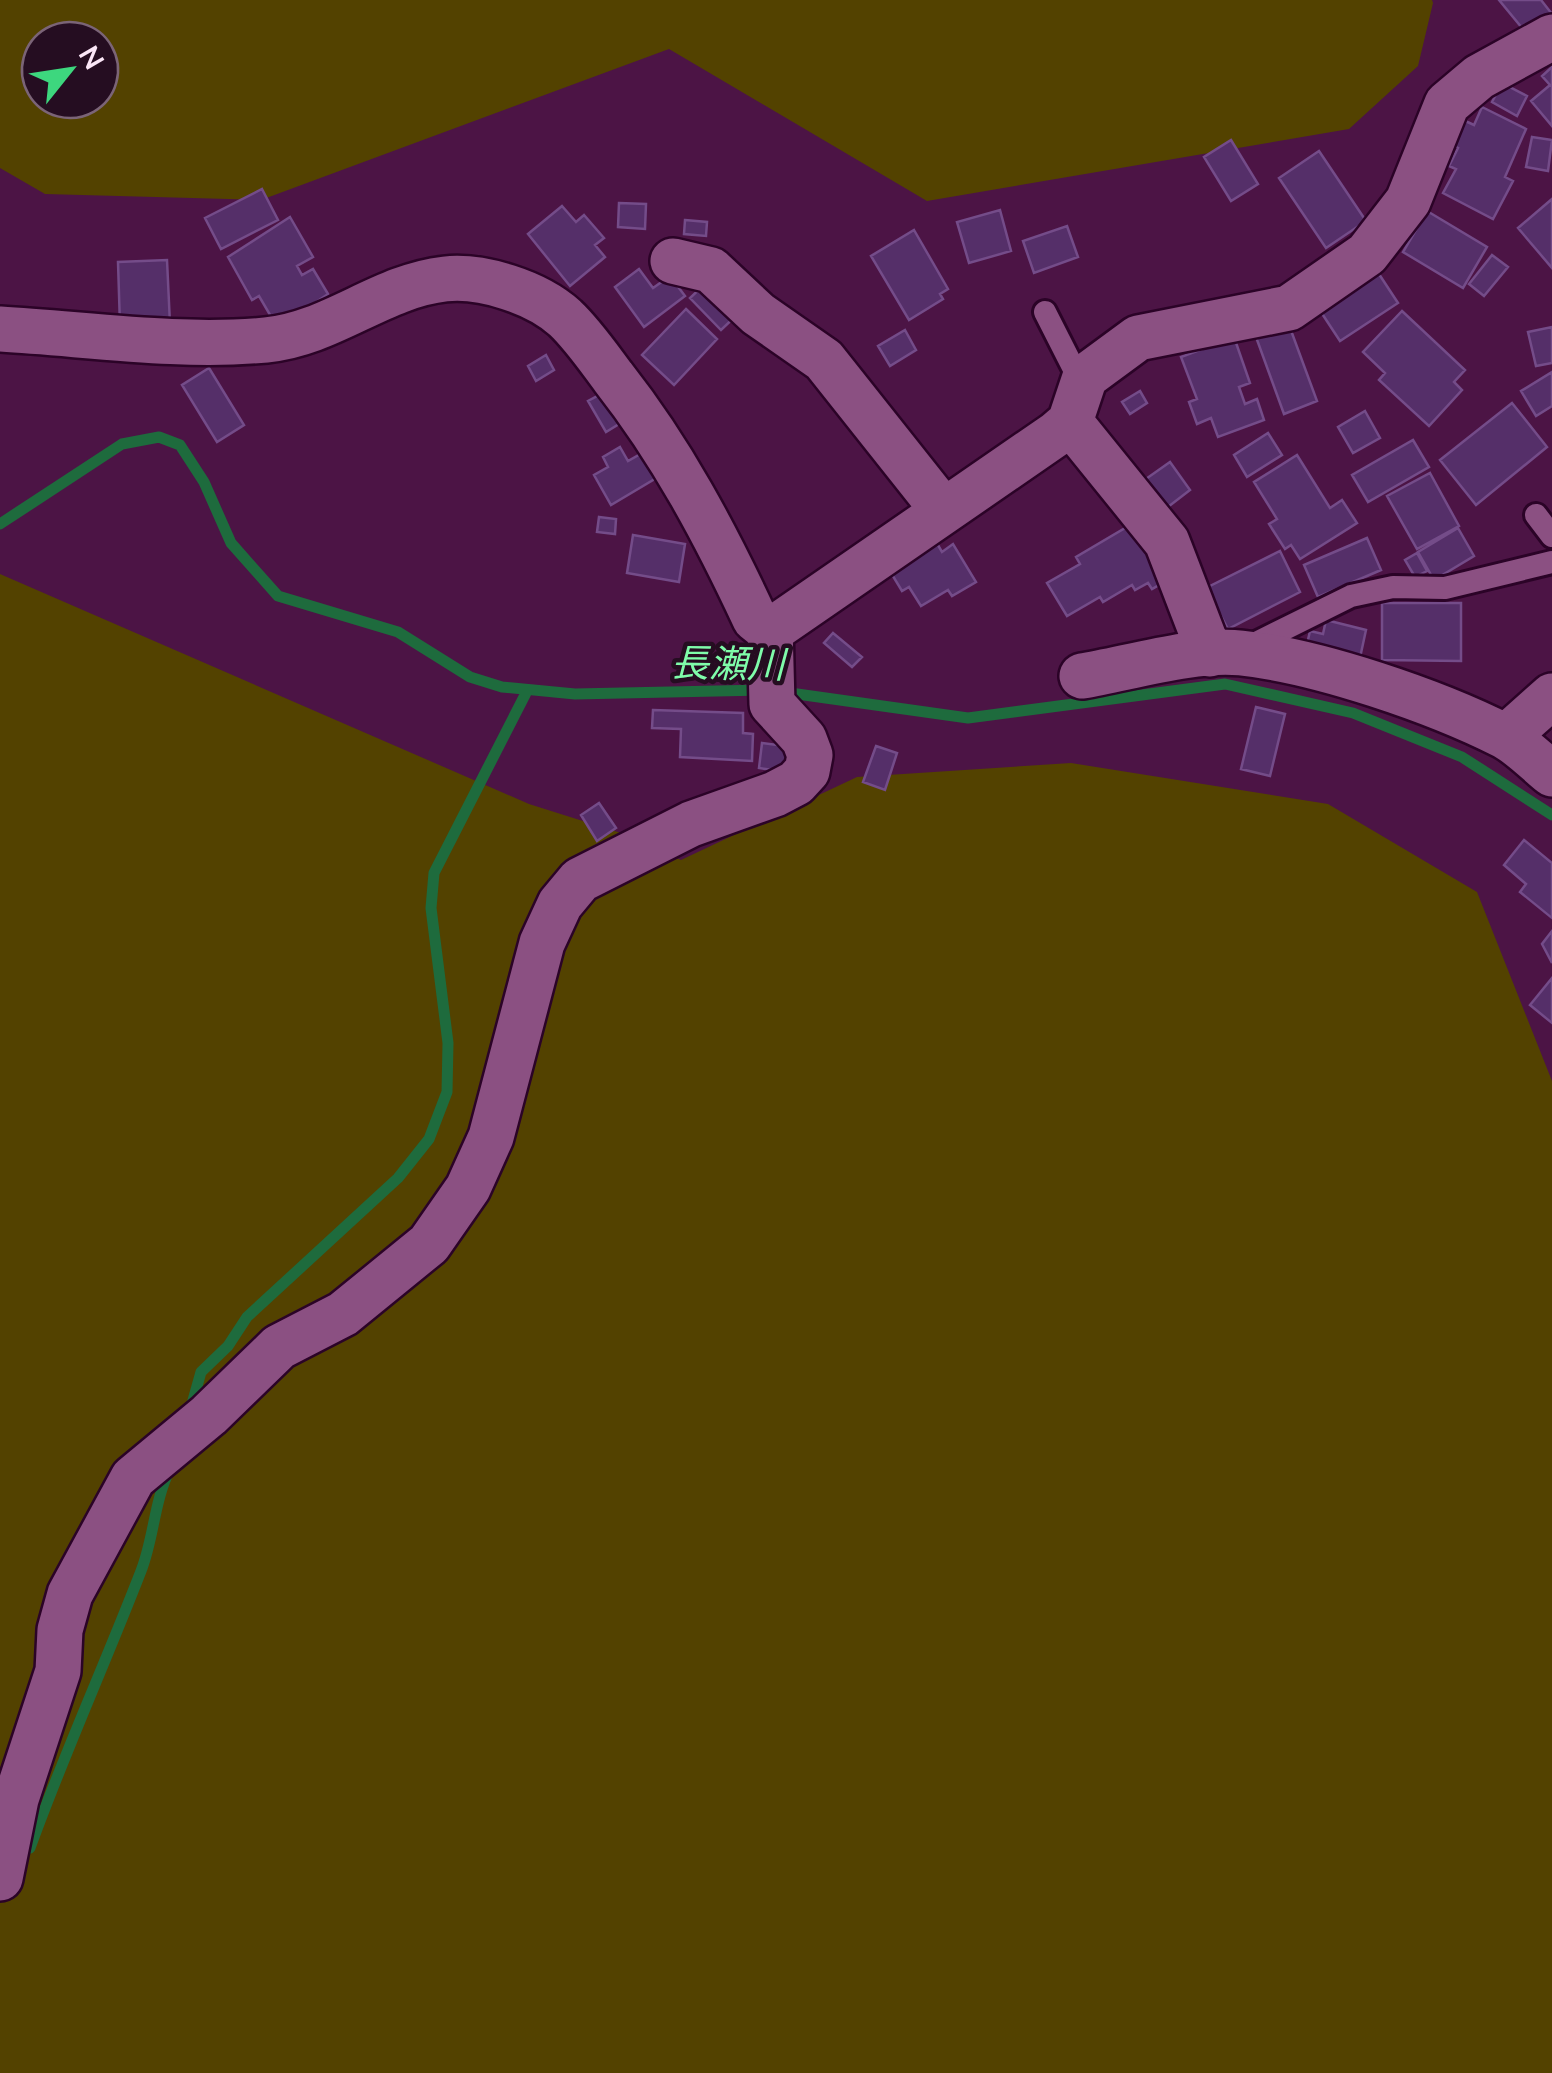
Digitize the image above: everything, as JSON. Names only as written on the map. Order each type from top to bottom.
[{"type":"street","points":[[0,329],[266,340],[313,332],[404,290],[439,280],[471,277],[502,286],[562,316],[586,341],[645,417],[685,480],[756,619],[770,626],[779,625],[1013,466],[1138,338],[1289,308],[1368,254],[1408,200],[1447,104],[1479,77],[1552,37]]},
{"type":"street","points":[[673,261],[711,270],[758,314],[824,360],[943,510]]},
{"type":"street","points":[[1076,402],[1167,542],[1225,653]]},
{"type":"street","points":[[0,1878],[16,1799],[58,1671],[60,1630],[70,1594],[133,1478],[209,1415],[278,1346],[343,1314],[430,1244],[468,1188],[492,1137],[526,988],[560,904],[580,880],[691,824],[796,783],[806,771],[810,755],[804,739],[773,689],[770,626]]},
{"type":"street","points":[[1082,676],[1225,653],[1348,677],[1506,737],[1552,774]]},
{"type":"street","points":[[1506,737],[1552,696]]},
{"type":"lane","points":[[1045,312],[1076,402]]},
{"type":"lane","points":[[1536,515],[1552,536]]},
{"type":"lane","points":[[1225,653],[1351,596],[1393,587],[1445,588],[1552,562]]},
{"type":"shaded area","points":[[0,0],[1433,3],[1418,66],[1349,129],[927,201],[669,49],[261,200],[45,194],[0,168]]},
{"type":"shaded area","points":[[0,574],[529,804],[624,834],[681,860],[857,777],[1071,763],[1328,804],[1477,892],[1552,1081],[1552,2073],[0,2073]]},
{"type":"building","points":[[1499,0],[1541,0],[1552,14],[1527,34]]},
{"type":"building","points":[[1552,67],[1552,126],[1531,101],[1550,85],[1542,76]]},
{"type":"building","points":[[1502,83],[1527,96],[1517,116],[1492,102]]},
{"type":"building","points":[[1482,107],[1526,129],[1505,177],[1513,181],[1493,219],[1443,193],[1456,169],[1449,166],[1458,148],[1449,143],[1461,119],[1474,125]]},
{"type":"building","points":[[1532,137],[1552,140],[1548,171],[1526,167]]},
{"type":"building","points":[[1231,140],[1258,184],[1231,201],[1204,157]]},
{"type":"building","points":[[1319,151],[1366,221],[1326,248],[1279,178]]},
{"type":"building","points":[[262,189],[278,220],[221,249],[205,218]]},
{"type":"building","points":[[1552,199],[1552,268],[1518,228]]},
{"type":"building","points":[[619,203],[646,204],[645,229],[618,227]]},
{"type":"building","points":[[562,206],[576,222],[584,215],[604,238],[595,245],[605,257],[570,286],[528,234]]},
{"type":"building","points":[[1000,210],[1011,251],[969,263],[957,222]]},
{"type":"building","points":[[1427,211],[1487,247],[1463,288],[1403,252]]},
{"type":"building","points":[[290,217],[313,257],[297,266],[302,275],[313,269],[328,294],[287,322],[283,314],[273,320],[259,296],[252,300],[228,257]]},
{"type":"building","points":[[685,220],[707,222],[706,236],[684,234]]},
{"type":"building","points":[[1067,226],[1078,257],[1034,273],[1023,241]]},
{"type":"building","points":[[914,230],[948,289],[940,294],[943,299],[909,320],[871,256]]},
{"type":"building","points":[[1492,255],[1508,267],[1484,296],[1469,284]]},
{"type":"building","points":[[167,260],[170,324],[120,326],[118,262]]},
{"type":"building","points":[[639,269],[653,288],[670,276],[685,296],[644,327],[615,287]]},
{"type":"building","points":[[1377,271],[1398,303],[1340,341],[1319,309]]},
{"type":"building","points":[[709,280],[740,312],[721,330],[690,298]]},
{"type":"building","points":[[686,309],[717,339],[674,385],[642,355]]},
{"type":"building","points":[[1402,311],[1465,370],[1454,382],[1462,390],[1429,426],[1379,380],[1385,373],[1363,352]]},
{"type":"building","points":[[1289,325],[1317,401],[1284,414],[1256,337]]},
{"type":"building","points":[[1552,327],[1552,363],[1536,366],[1528,332]]},
{"type":"building","points":[[905,330],[916,350],[890,366],[878,346]]},
{"type":"building","points":[[1234,337],[1250,383],[1239,387],[1245,404],[1257,399],[1264,420],[1218,437],[1211,418],[1197,424],[1189,402],[1197,399],[1181,357]]},
{"type":"building","points":[[546,355],[554,370],[536,381],[528,366]]},
{"type":"building","points":[[209,368],[244,425],[217,442],[182,385]]},
{"type":"building","points":[[1552,372],[1552,406],[1536,416],[1521,391]]},
{"type":"building","points":[[1140,391],[1147,403],[1130,414],[1122,402]]},
{"type":"building","points":[[603,393],[619,424],[606,432],[588,401]]},
{"type":"building","points":[[1512,403],[1547,447],[1476,505],[1440,460]]},
{"type":"building","points":[[1365,411],[1380,438],[1353,453],[1338,427]]},
{"type":"building","points":[[1268,433],[1282,455],[1247,477],[1234,455]]},
{"type":"building","points":[[1413,440],[1429,467],[1368,502],[1352,475]]},
{"type":"building","points":[[620,447],[628,461],[644,452],[658,477],[611,505],[594,475],[608,467],[603,457]]},
{"type":"building","points":[[1297,455],[1330,508],[1342,500],[1357,523],[1300,559],[1291,545],[1285,549],[1269,524],[1277,519],[1254,482]]},
{"type":"building","points":[[1170,462],[1190,490],[1164,510],[1143,481]]},
{"type":"building","points":[[1430,473],[1459,526],[1417,549],[1387,496]]},
{"type":"building","points":[[599,517],[616,519],[615,534],[597,532]]},
{"type":"building","points":[[1132,524],[1171,578],[1152,589],[1148,583],[1135,590],[1132,585],[1067,616],[1047,583],[1080,564],[1076,557]]},
{"type":"building","points":[[1458,528],[1474,556],[1434,580],[1418,552]]},
{"type":"building","points":[[633,535],[685,544],[679,582],[627,573]]},
{"type":"building","points":[[1367,538],[1381,570],[1318,597],[1304,565]]},
{"type":"building","points":[[935,540],[942,552],[953,544],[976,582],[952,596],[948,590],[921,606],[909,587],[902,591],[888,568]]},
{"type":"building","points":[[1280,551],[1300,592],[1228,629],[1206,588]]},
{"type":"building","points":[[1417,553],[1427,571],[1415,577],[1405,560]]},
{"type":"building","points":[[1382,603],[1461,603],[1461,661],[1382,660]]},
{"type":"building","points":[[1326,620],[1366,630],[1358,667],[1305,653],[1310,631],[1323,634]]},
{"type":"building","points":[[833,633],[862,657],[852,667],[824,643]]},
{"type":"building","points":[[1256,707],[1285,714],[1270,776],[1241,769]]},
{"type":"building","points":[[653,710],[743,713],[743,733],[753,734],[752,761],[680,757],[681,729],[652,728]]},
{"type":"building","points":[[762,743],[793,747],[789,772],[759,768]]},
{"type":"building","points":[[876,746],[897,753],[885,790],[863,782]]},
{"type":"building","points":[[599,803],[616,828],[597,841],[581,815]]},
{"type":"building","points":[[1524,840],[1552,863],[1552,918],[1520,892],[1526,884],[1504,865]]},
{"type":"building","points":[[1552,931],[1552,963],[1542,944]]},
{"type":"building","points":[[1552,978],[1552,1023],[1530,1005]]},
{"type":"waterway","name":"長瀬川","points":[[0,524],[122,444],[159,437],[180,445],[204,482],[231,543],[278,596],[398,632],[470,677],[502,687],[575,694],[765,690]]},
{"type":"waterway","name":"長瀬川","points":[[783,692],[968,718],[1225,684],[1353,713],[1462,757],[1552,815]]},
{"type":"waterway","points":[[190,1411],[201,1372],[228,1346],[247,1317],[398,1178],[429,1139],[447,1092],[448,1043],[431,908],[434,873],[527,691]]},
{"type":"waterway","points":[[30,1848],[141,1571],[170,1469]]}]
